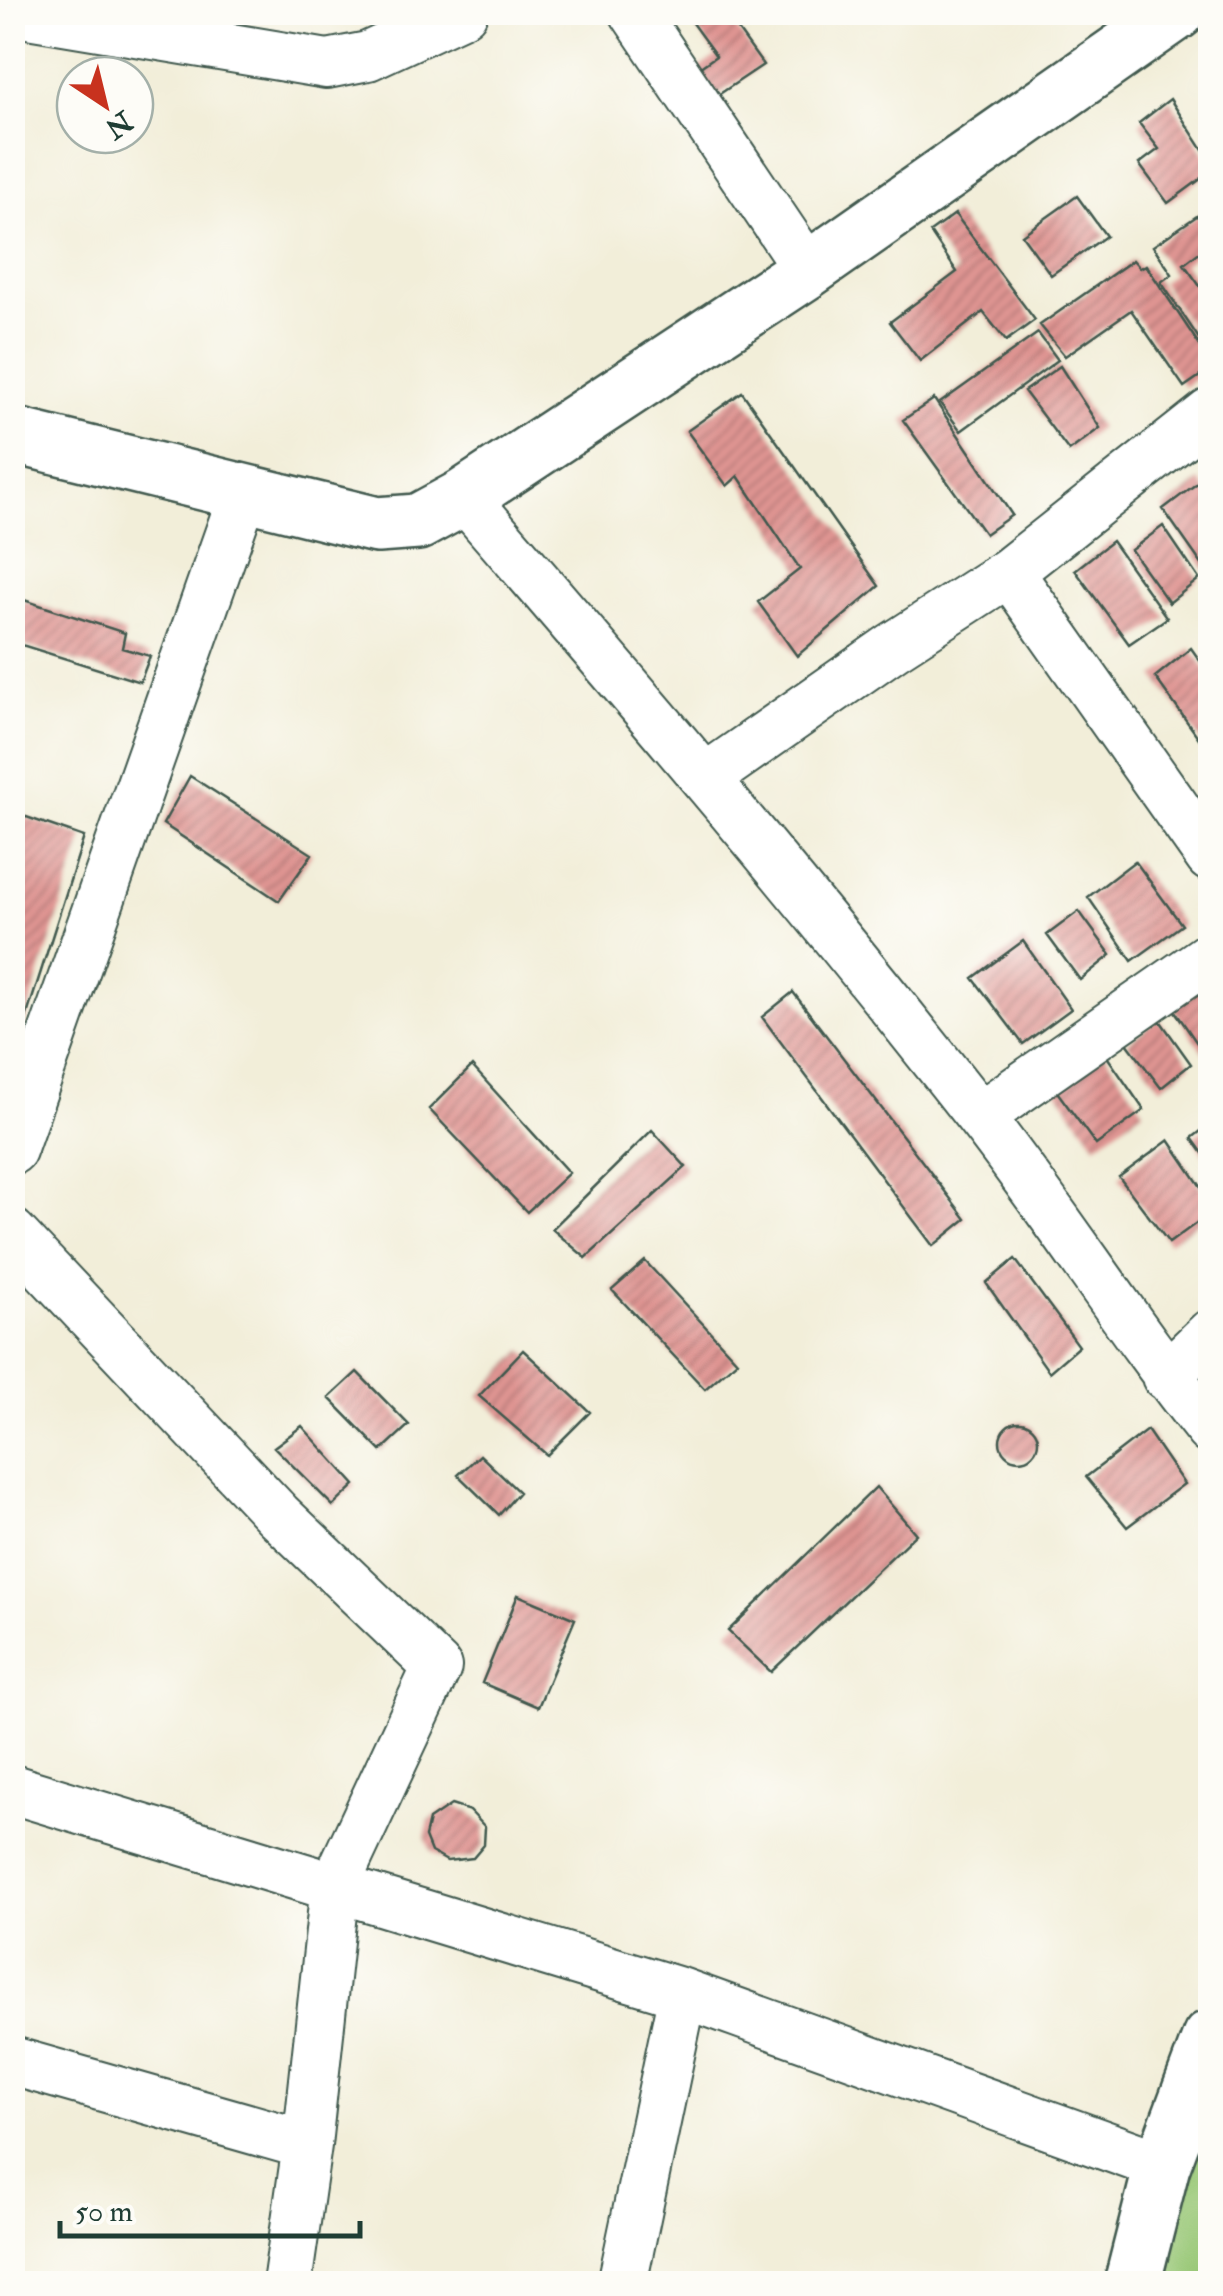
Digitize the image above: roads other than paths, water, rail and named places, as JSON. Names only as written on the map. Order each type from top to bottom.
[{"type":"street","points":[[16,12],[327,64],[368,56],[463,12]]},
{"type":"street","points":[[634,12],[808,270]]},
{"type":"street","points":[[12,434],[388,525],[418,522],[464,497],[808,270],[1177,12]]},
{"type":"street","points":[[707,776],[1009,572],[1210,413]]},
{"type":"street","points":[[12,1150],[244,492]]},
{"type":"street","points":[[464,497],[707,776],[980,1116],[1166,1376],[1210,1430]]},
{"type":"street","points":[[1009,572],[1210,857]]},
{"type":"street","points":[[980,1116],[1210,956]]},
{"type":"street","points":[[12,1233],[278,1514],[436,1667],[335,1885],[307,2144],[287,2284]]},
{"type":"street","points":[[1166,1376],[1210,1334]]},
{"type":"street","points":[[12,1788],[682,1993],[1162,2166]]},
{"type":"street","points":[[622,2284],[682,1993]]},
{"type":"street","points":[[1132,2284],[1162,2166],[1210,2038]]},
{"type":"street","points":[[12,2061],[307,2144]]}]
